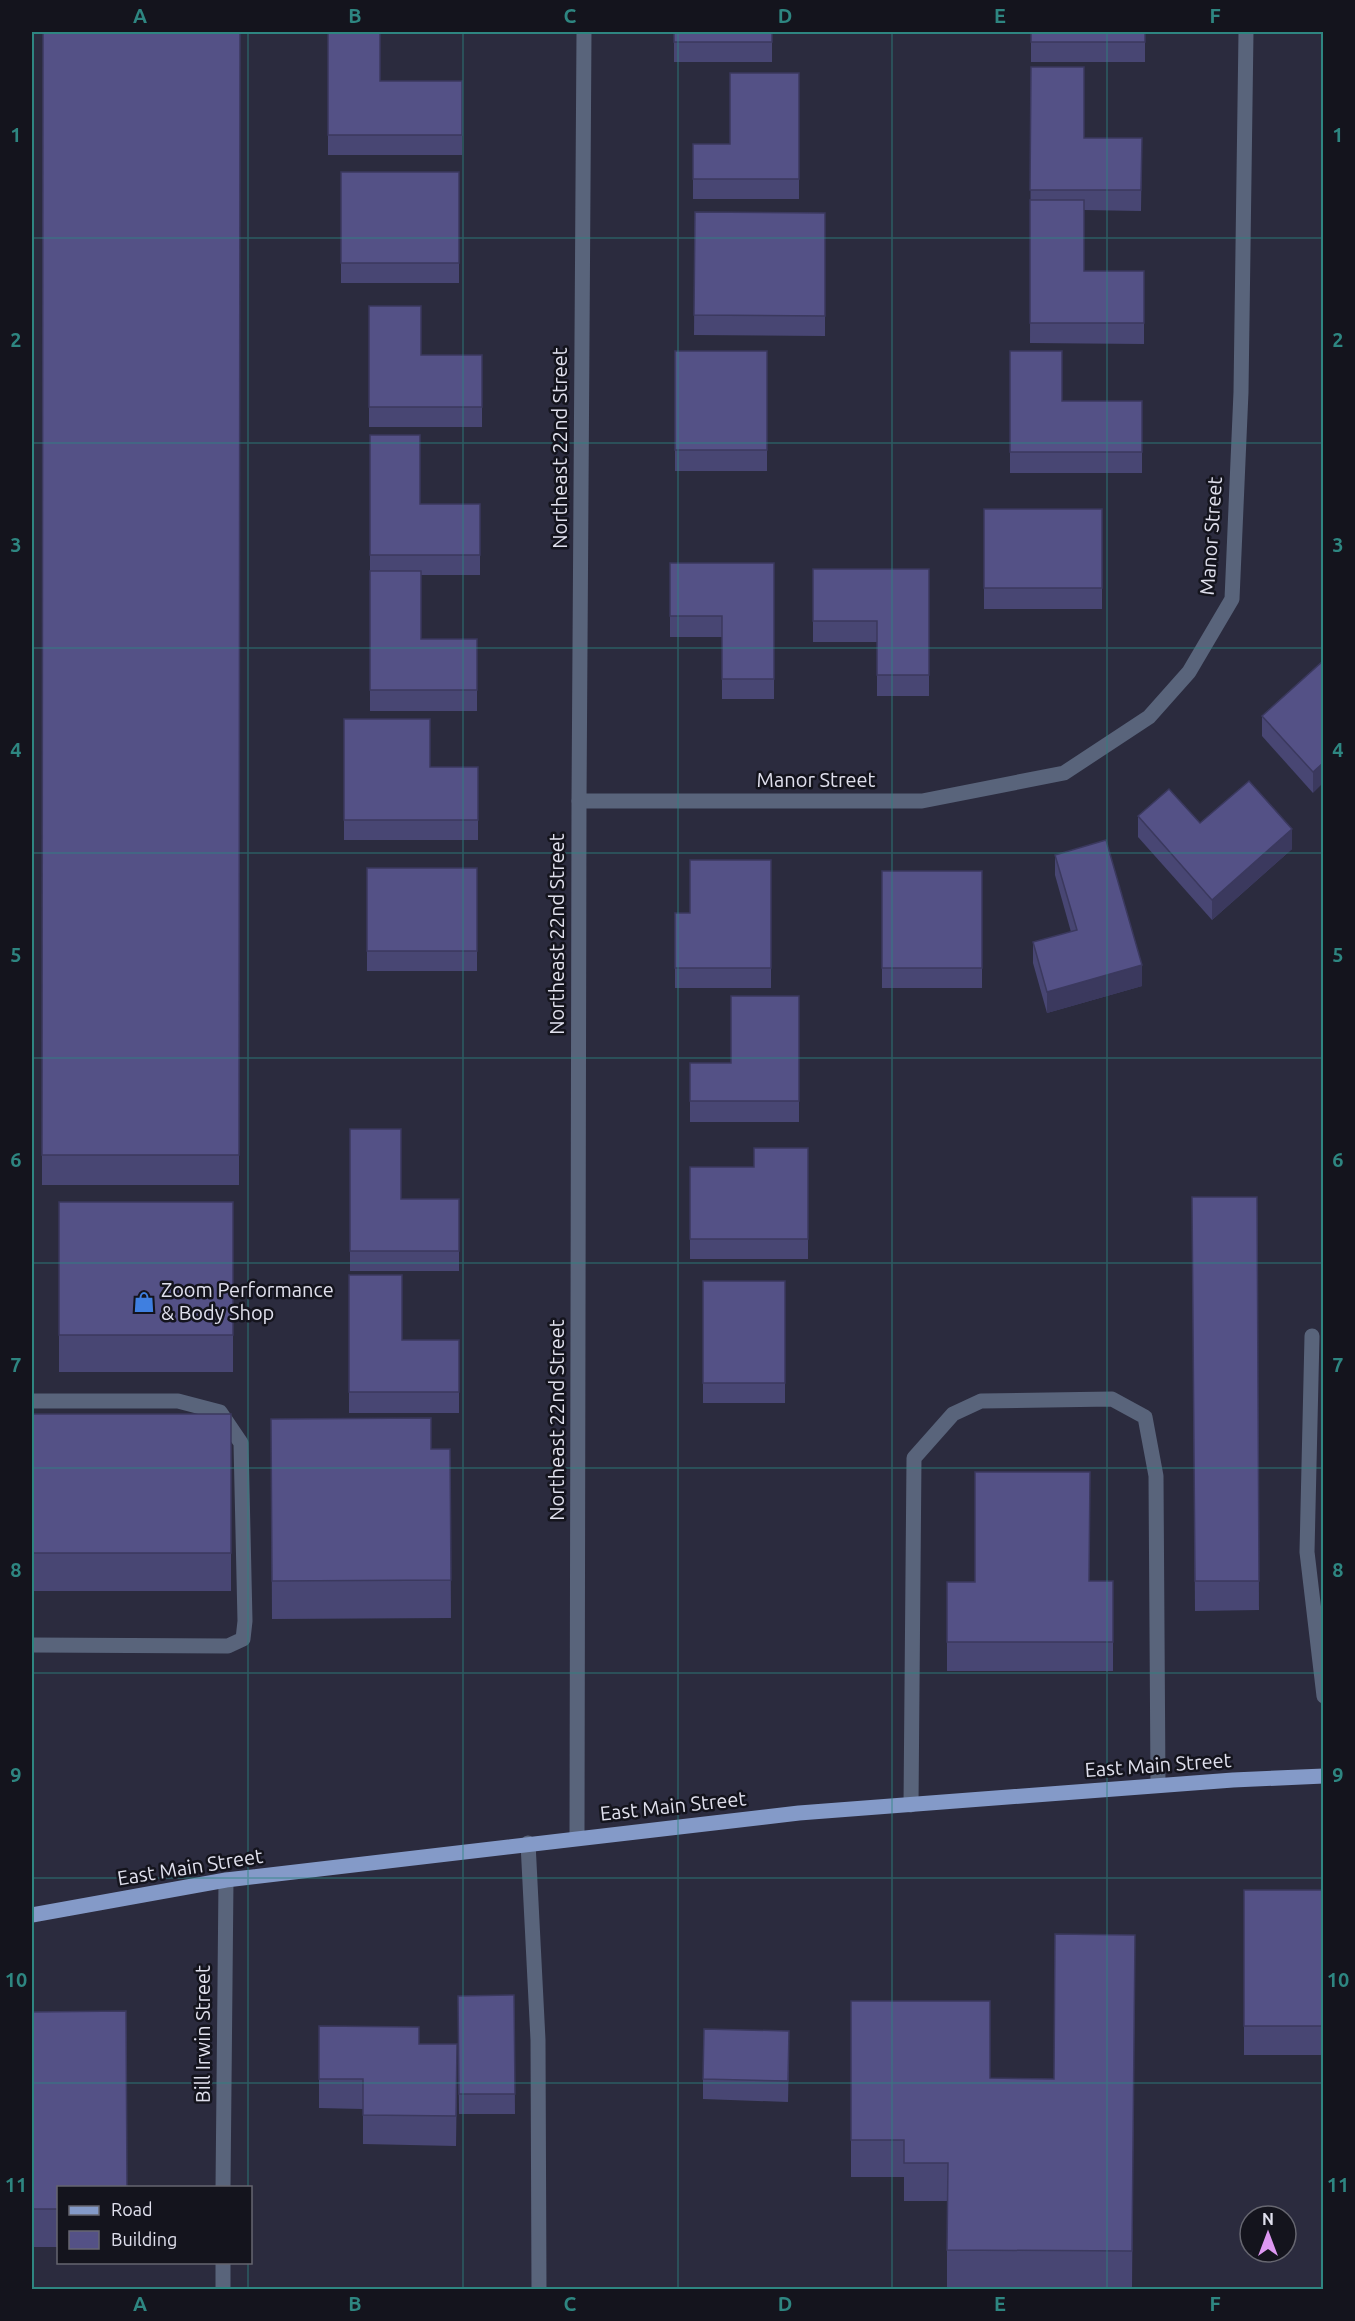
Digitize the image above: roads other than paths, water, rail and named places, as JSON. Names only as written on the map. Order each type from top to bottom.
[{"type":"main road","name":"East Main Street","points":[[32,1915],[226,1880],[577,1837],[799,1813],[1158,1785],[1323,1776]]},
{"type":"street","name":"Northeast 22nd Street","points":[[577,1837],[579,801],[584,32]]},
{"type":"street","name":"Manor Street","points":[[579,801],[922,801],[1064,773],[1149,717],[1189,672],[1232,599],[1241,392],[1246,32]]},
{"type":"street","points":[[1312,1336],[1307,1552],[1318,1604],[1323,1696]]},
{"type":"street","points":[[911,1805],[914,1458],[953,1414],[981,1401],[1112,1399],[1145,1417],[1156,1476],[1158,1785]]},
{"type":"street","points":[[32,1401],[178,1401],[220,1412],[241,1443],[245,1621],[243,1639],[228,1646],[32,1645]]},
{"type":"street","points":[[528,1843],[538,2040],[539,2289]]},
{"type":"street","name":"Bill Irwin Street","points":[[223,2186],[226,1880]]},
{"type":"street","points":[[223,2264],[223,2289]]},
{"type":"place","name":"Zoom Performance & Body Shop","points":[[144,1302]]}]
